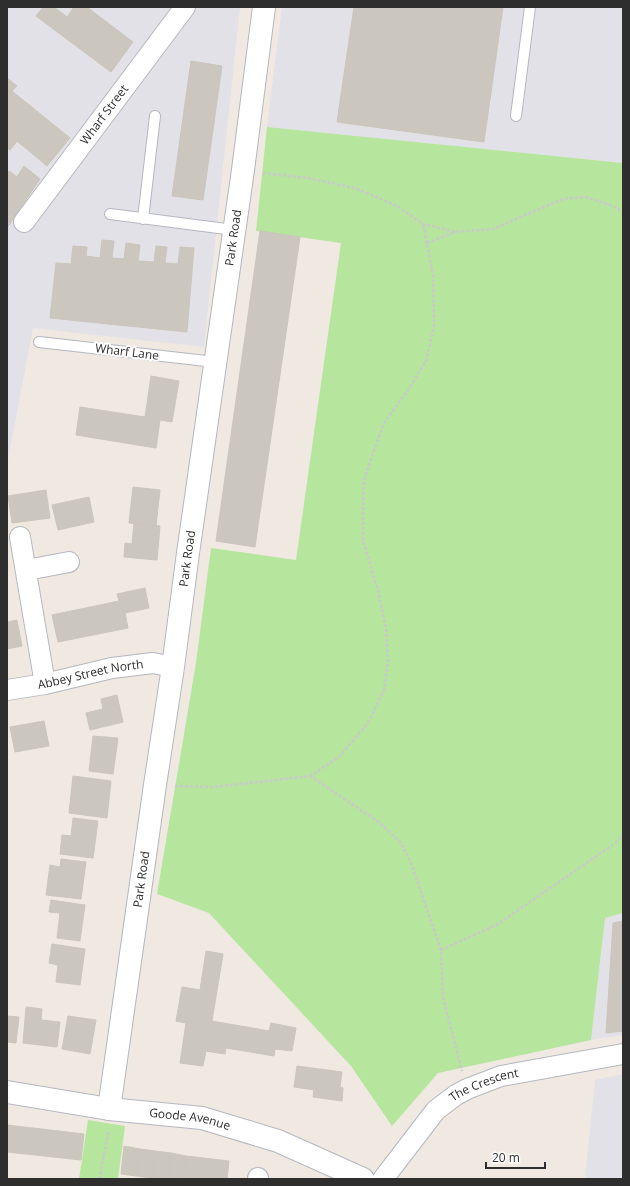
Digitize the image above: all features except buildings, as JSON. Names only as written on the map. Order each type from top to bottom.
[{"type":"street","name":"Wharf Street","points":[[24,222],[185,7]]},
{"type":"street","name":"Park Road","points":[[109,1109],[173,667],[214,362],[243,170],[264,7]]},
{"type":"street","points":[[20,537],[45,684]]},
{"type":"street","points":[[26,570],[69,562]]},
{"type":"street","name":"Abbey Street North","points":[[7,690],[45,684],[112,668],[153,663],[173,667]]},
{"type":"street","name":"The Crescent","points":[[383,1179],[436,1110],[456,1095],[467,1089],[501,1076],[623,1054]]},
{"type":"street","name":"Goode Avenue","points":[[7,1092],[109,1109],[202,1118],[278,1141],[363,1179]]},
{"type":"lane","points":[[516,116],[530,7]]},
{"type":"lane","points":[[143,219],[155,116]]},
{"type":"lane","points":[[110,214],[234,230]]},
{"type":"lane","name":"Wharf Lane","points":[[39,342],[214,362]]},
{"type":"path","points":[[243,170],[307,178],[355,188],[398,206],[423,224],[456,232]]},
{"type":"path","points":[[427,243],[456,232],[493,229],[563,199],[586,197],[613,206],[623,212]]},
{"type":"path","points":[[155,785],[214,787],[310,776],[339,757],[368,723],[384,690],[388,662],[386,628],[378,591],[363,540],[364,481],[384,424],[426,361],[434,326],[433,275],[423,224]]},
{"type":"path","points":[[310,776],[380,823],[401,843],[410,863],[441,950],[442,997],[467,1089]]},
{"type":"path","points":[[441,950],[498,924],[614,844],[623,835]]},
{"type":"path","points":[[99,1179],[108,1132],[109,1109]]},
{"type":"shaded area","points":[[7,7],[240,7],[204,347],[33,328],[7,465]]},
{"type":"shaded area","points":[[282,7],[623,7],[623,163],[267,127]]},
{"type":"shaded area","points":[[623,913],[623,1035],[591,1040],[605,918]]},
{"type":"shaded area","points":[[623,1074],[623,1179],[585,1179],[595,1080]]},
{"type":"green space","points":[[267,127],[623,163],[623,913],[605,918],[591,1040],[438,1073],[392,1126],[351,1066],[209,913],[157,894],[196,663],[211,548],[296,560],[341,243],[256,231]]},
{"type":"green space","points":[[88,1120],[125,1126],[118,1179],[79,1179]]}]
